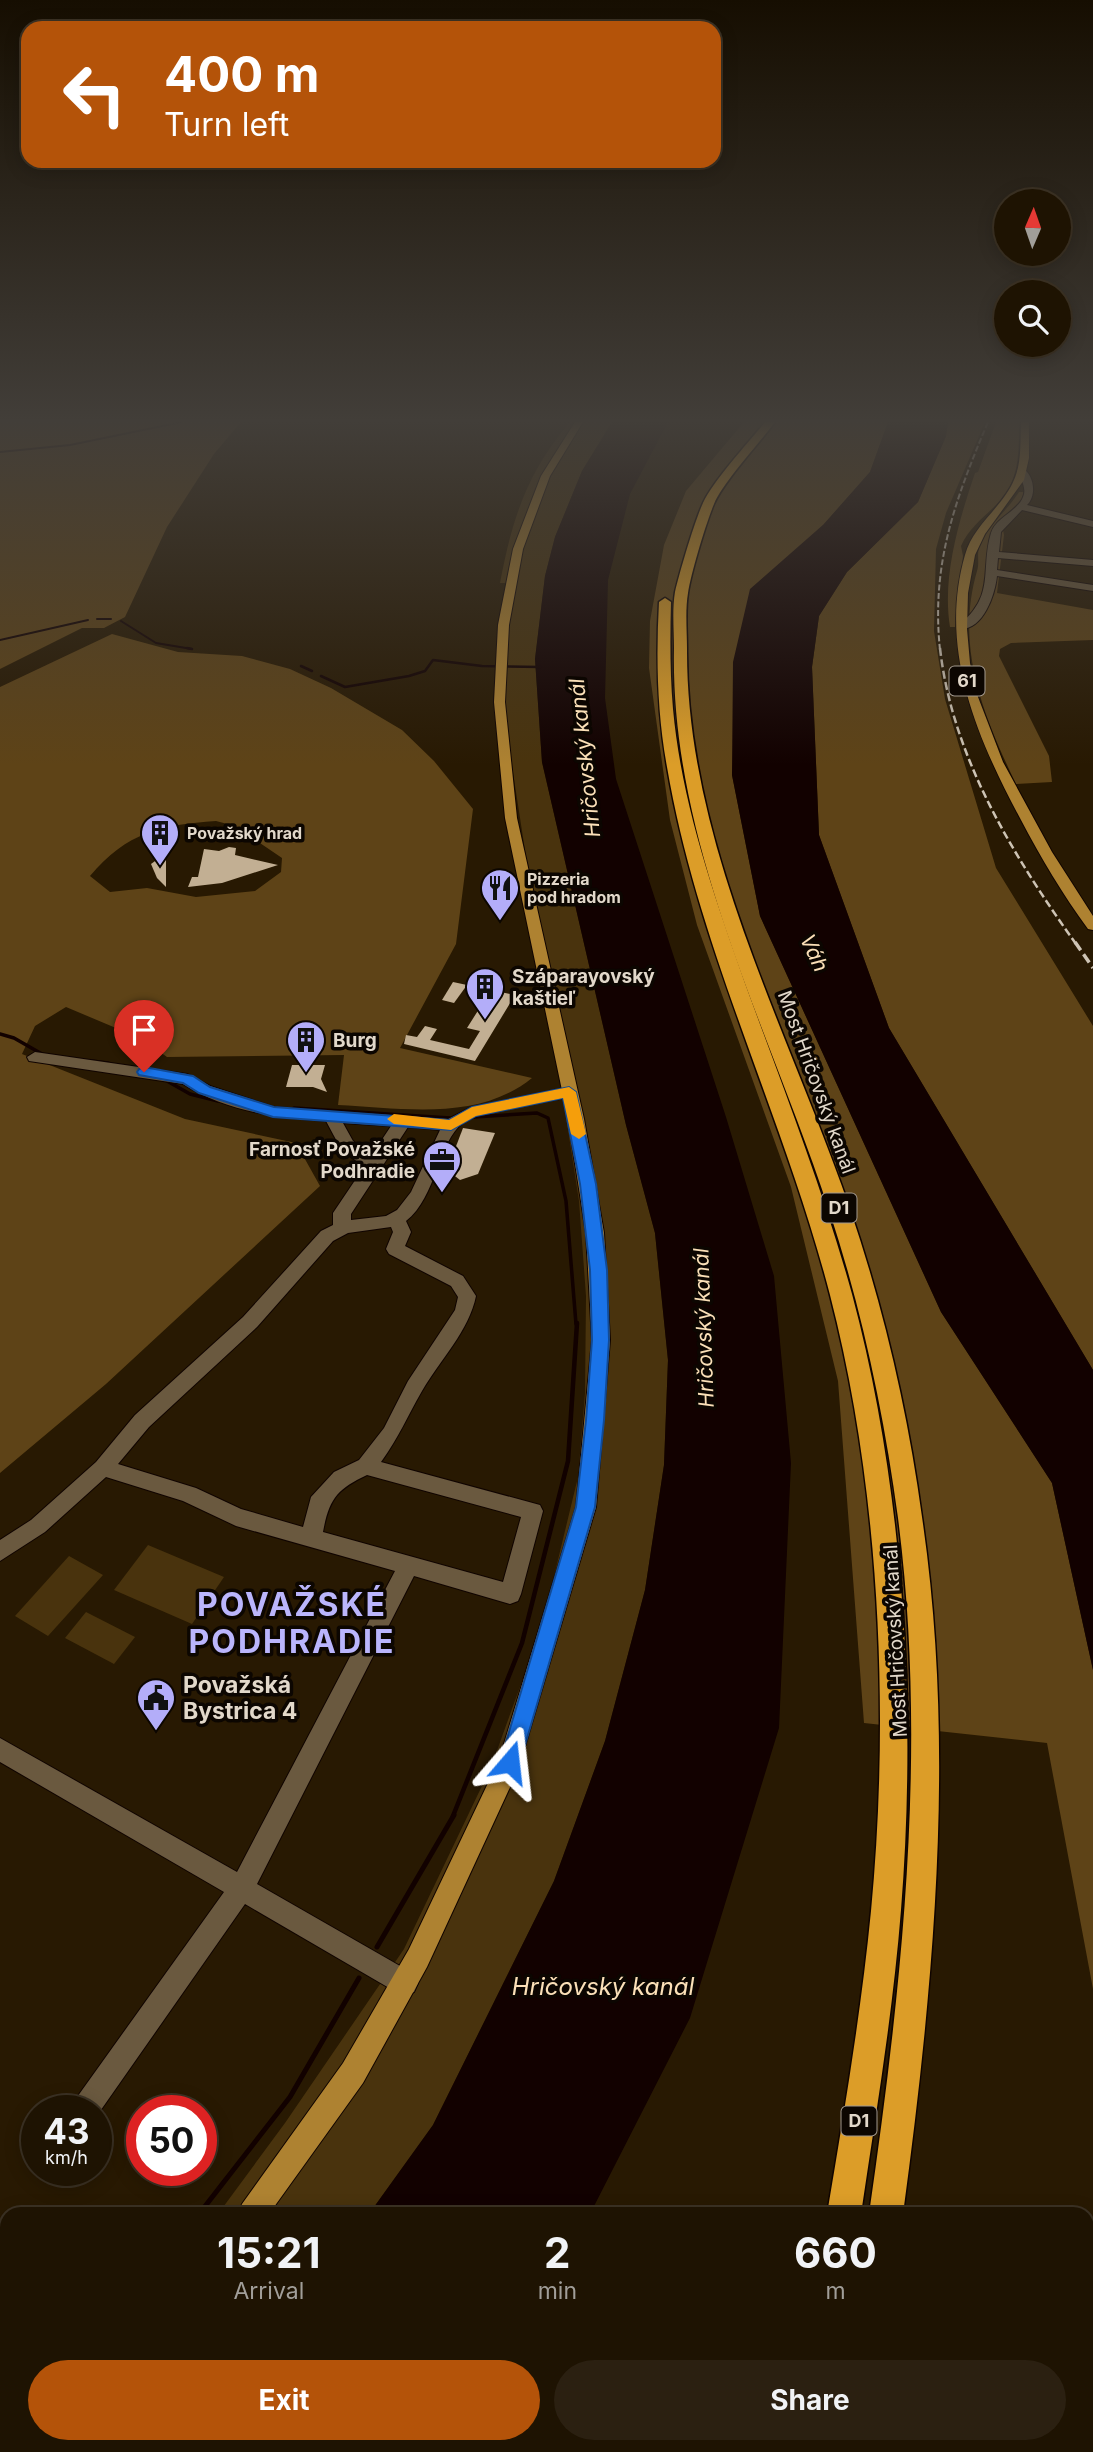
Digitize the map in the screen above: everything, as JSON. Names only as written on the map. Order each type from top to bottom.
[{"type":"highway","name":"Most Hričovský kanál","points":[[680,536],[666,595],[663,643],[664,701],[675,778],[695,860],[816,1206],[851,1336],[882,1520],[889,1614],[892,1796],[886,1906],[873,2029],[846,2207]]},
{"type":"highway","name":"Most Hričovský kanál","points":[[694,536],[684,572],[678,620],[681,701],[692,776],[713,858],[838,1206],[869,1311],[894,1417],[915,1563],[920,1618],[924,1801],[911,2037],[887,2207]]},
{"type":"main road","points":[[257,2207],[353,2073],[405,1983],[510,1762],[586,1507],[596,1407],[601,1304],[596,1233],[504,775],[498,679],[500,635],[509,579],[521,536]]},
{"type":"main road","name":"61","points":[[979,536],[967,570],[963,627],[967,682],[985,738],[1054,866],[1093,926]]},
{"type":"street","points":[[963,627],[981,611],[990,592],[994,573],[992,554],[995,536]]},
{"type":"street","points":[[992,554],[1093,564]]},
{"type":"street","points":[[994,573],[1093,588]]},
{"type":"street","points":[[35,1057],[187,1079],[204,1090],[273,1112],[451,1125]]},
{"type":"street","points":[[0,1552],[38,1527],[103,1468],[142,1421],[250,1322],[327,1236],[342,1227],[396,1219],[412,1204],[451,1125],[472,1112],[569,1092]]},
{"type":"street","points":[[332,1118],[347,1144],[372,1165]]},
{"type":"street","points":[[342,1227],[342,1213],[404,1120]]},
{"type":"street","points":[[312,1537],[318,1503],[341,1478],[366,1466],[391,1434],[415,1386],[464,1311],[467,1296],[457,1281],[395,1249],[402,1232],[396,1219]]},
{"type":"street","points":[[103,1468],[189,1494],[236,1517],[510,1594],[533,1511],[366,1466]]},
{"type":"street","points":[[96,2095],[242,1887],[408,1567]]},
{"type":"street","points":[[0,1749],[405,1983]]},
{"type":"shaded area","points":[[0,536],[163,536],[125,617],[104,628],[82,628],[0,669]]},
{"type":"shaded area","points":[[555,536],[545,576],[535,659],[542,762],[626,1125],[655,1233],[668,1360],[664,1465],[645,1590],[605,1741],[554,1881],[433,2125],[374,2207],[223,2207],[285,2123],[404,1949],[491,1767],[542,1626],[578,1477],[585,1393],[586,1296],[579,1201],[506,727],[504,658],[514,583],[500,583],[510,538]]},
{"type":"shaded area","points":[[667,536],[819,536],[732,775],[760,916],[941,1312],[1052,1483],[1093,1670],[1093,1989],[1047,1743],[864,1723],[838,1381],[791,1187],[697,925],[670,820],[649,668],[650,621]]},
{"type":"shaded area","points":[[883,536],[939,536],[936,549],[934,631],[945,699],[996,868],[1093,1026],[1093,1370],[889,1028],[819,835],[812,667],[819,616],[847,572]]},
{"type":"shaded area","points":[[957,536],[967,536],[961,546],[963,556],[955,627],[950,627],[948,589]]},
{"type":"shaded area","points":[[985,536],[1004,536],[997,593],[1093,610],[1093,640],[1011,643],[1000,649],[999,656],[1049,756],[1052,782],[1016,784],[983,706],[971,654],[969,627],[980,545]]},
{"type":"shaded area","points":[[112,634],[178,652],[242,656],[290,669],[331,688],[402,730],[434,761],[473,809],[456,944],[400,1048],[532,1078],[511,1092],[464,1107],[413,1109],[338,1105],[344,1055],[167,1057],[142,1039],[66,1007],[35,1026],[22,1054],[185,1119],[296,1143],[320,1186],[106,1384],[0,1473],[0,687]],"holes":[[[216,821],[235,826],[282,858],[281,872],[255,891],[196,897],[147,888],[110,892],[90,876],[118,849],[146,834],[178,825]]]},
{"type":"shaded area","points":[[148,1545],[224,1577],[192,1624],[114,1590]]},
{"type":"shaded area","points":[[69,1556],[103,1575],[48,1636],[15,1616]]},
{"type":"shaded area","points":[[86,1612],[135,1637],[114,1664],[65,1638]]},
{"type":"water","name":"Hričovský kanál","points":[[619,536],[608,580],[605,698],[616,779],[726,1117],[774,1276],[791,1463],[779,1728],[690,2018],[594,2207],[374,2207],[433,2125],[554,1881],[605,1741],[645,1590],[664,1465],[668,1360],[655,1233],[626,1125],[542,762],[535,659],[545,576],[555,537]]},
{"type":"water","name":"Váh","points":[[810,536],[883,536],[847,572],[819,616],[812,667],[819,835],[889,1028],[1093,1370],[1093,1670],[1052,1483],[941,1312],[760,916],[732,775],[733,662],[750,589]]},
{"type":"building","points":[[229,847],[236,848],[235,855],[278,865],[222,883],[188,887],[192,877],[198,877],[204,849],[219,851]]},
{"type":"building","points":[[166,853],[166,887],[157,878],[151,864]]},
{"type":"building","points":[[453,982],[467,985],[454,1003],[442,1000]]},
{"type":"building","name":"Száparayovský kaštieľ","points":[[491,990],[515,995],[475,1061],[404,1044],[406,1035],[417,1037],[425,1026],[437,1029],[430,1040],[469,1049],[480,1031],[467,1028]]},
{"type":"building","name":"Burg","points":[[292,1065],[325,1065],[321,1079],[327,1092],[313,1087],[286,1087]]},
{"type":"building","points":[[463,1128],[495,1133],[478,1174],[460,1180],[447,1170]]},
{"type":"waterway","points":[[97,619],[111,619]]},
{"type":"waterway","points":[[0,640],[88,620]]},
{"type":"waterway","points":[[121,621],[156,643],[192,649],[187,648]]},
{"type":"waterway","points":[[321,676],[345,687],[409,676],[425,671],[433,660],[482,666],[540,667]]},
{"type":"waterway","points":[[301,666],[312,671]]},
{"type":"waterway","points":[[0,1034],[14,1038],[42,1054]]},
{"type":"waterway","points":[[91,1061],[108,1063]]},
{"type":"waterway","points":[[167,1081],[190,1094],[218,1101]]},
{"type":"waterway","points":[[294,1108],[450,1118]]},
{"type":"waterway","points":[[474,1117],[537,1113],[548,1118],[566,1201],[576,1324]]},
{"type":"waterway","points":[[453,1816],[522,1643],[568,1461],[577,1323]]},
{"type":"waterway","points":[[377,1947],[454,1815]]},
{"type":"waterway","points":[[204,2207],[290,2097],[359,1978]]},
{"type":"railway","points":[[940,650],[939,589],[947,536]]},
{"type":"railway","points":[[940,648],[947,688],[972,767],[1009,841],[1076,944]]},
{"type":"railway","points":[[1075,942],[1093,968]]},
{"type":"slow traffic","points":[[394,1119],[451,1125],[472,1112],[569,1092],[579,1134]]},
{"type":"place","name":"Považský hrad","points":[[160,867]]},
{"type":"place","name":"Pizzeria pod hradom","points":[[500,922]]},
{"type":"place","name":"Száparayovský kaštieľ","points":[[485,1021]]},
{"type":"place","name":"Burg","points":[[306,1074]]},
{"type":"place","name":"Farnosť Považské Podhradie","points":[[442,1194]]},
{"type":"place","name":"Považská Bystrica 4","points":[[156,1732]]},
{"type":"district","name":"POVAŽSKÉ PODHRADIE","points":[[292,1624]]},
{"type":"route","points":[[144,1072],[187,1079],[224,1098],[273,1112],[451,1125],[472,1112],[569,1092],[588,1184],[599,1270],[601,1340],[595,1420],[586,1507],[510,1762]]}]
